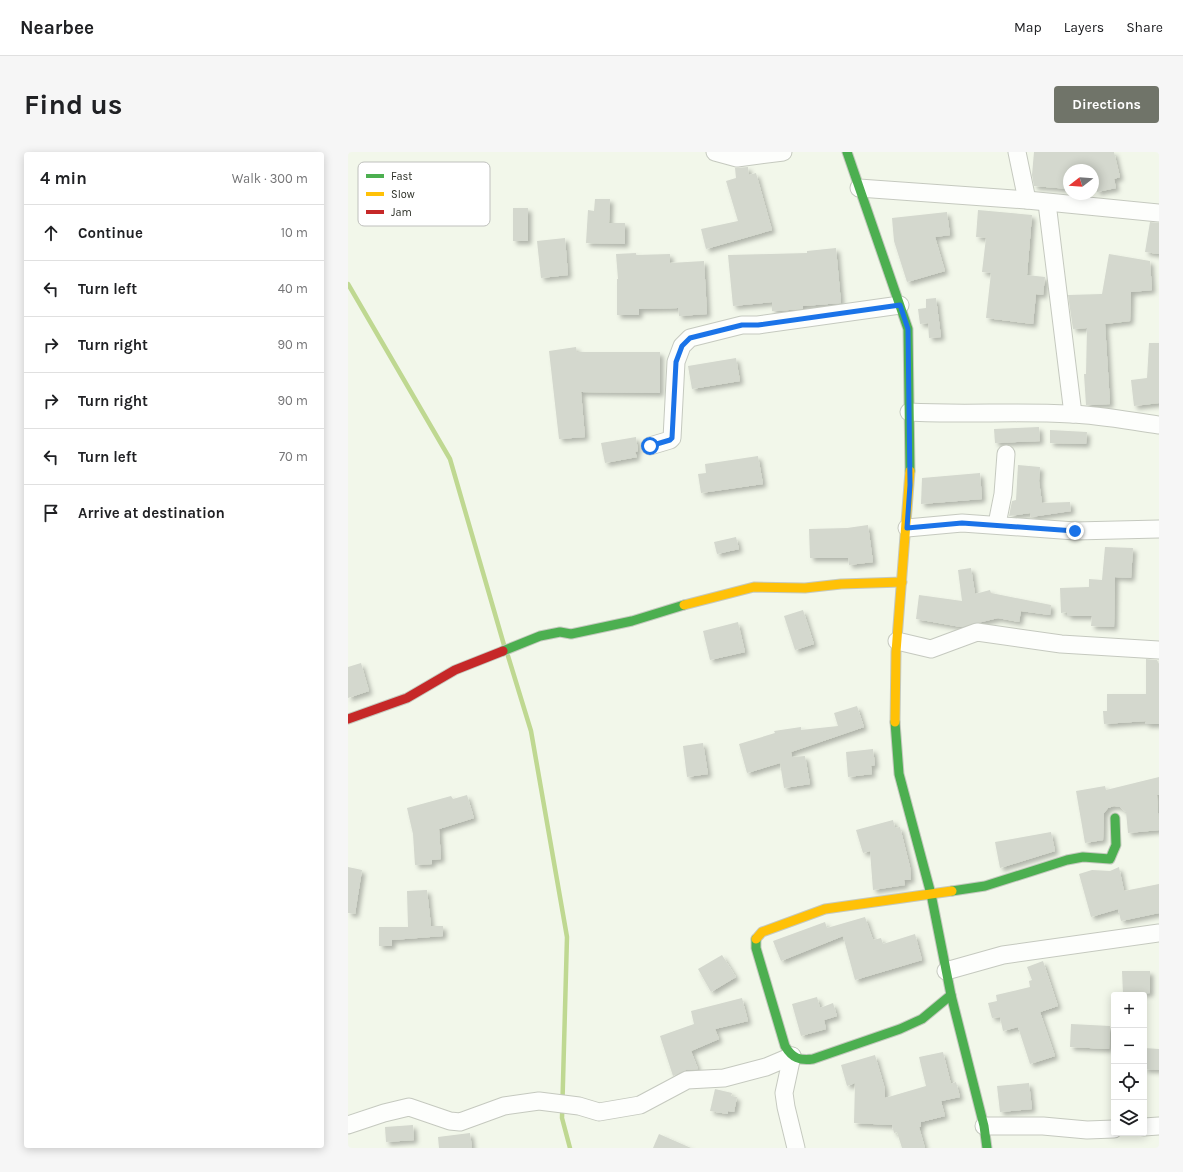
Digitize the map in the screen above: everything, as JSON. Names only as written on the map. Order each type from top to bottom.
[{"type":"street","points":[[715,152],[737,158],[783,152]]},
{"type":"street","points":[[847,152],[885,258],[908,329],[910,485],[897,641],[895,735],[899,774],[931,894],[951,995],[984,1126],[987,1148]]},
{"type":"street","points":[[1017,152],[1027,200]]},
{"type":"street","points":[[859,188],[1027,200],[1159,213]]},
{"type":"street","points":[[1047,203],[1073,414]]},
{"type":"street","points":[[650,446],[672,438],[676,362],[682,346],[690,338],[742,325],[758,325],[900,305]]},
{"type":"street","points":[[909,412],[955,414],[1073,414],[1159,425]]},
{"type":"street","points":[[997,524],[1003,494],[1006,454]]},
{"type":"street","points":[[907,528],[962,523],[997,524],[1075,531],[1159,530]]},
{"type":"street","points":[[348,719],[407,698],[455,670],[540,636],[560,632],[571,634],[632,621],[711,597],[754,587],[806,588],[841,584],[902,582]]},
{"type":"street","points":[[897,641],[931,649],[977,632],[1061,644],[1159,650]]},
{"type":"street","points":[[951,995],[922,1019],[900,1029],[804,1061],[792,1056],[785,1046],[756,948],[756,938],[762,932],[826,909],[985,886],[1067,860],[1083,857],[1110,859],[1116,845],[1115,818]]},
{"type":"street","points":[[946,971],[1004,955],[1159,933]]},
{"type":"street","points":[[348,1125],[384,1112],[409,1107],[450,1121],[460,1122],[504,1106],[539,1101],[579,1106],[600,1112],[640,1105],[687,1080],[724,1078],[766,1066],[792,1056]]},
{"type":"street","points":[[792,1056],[784,1093],[796,1148]]},
{"type":"street","points":[[984,1126],[1043,1126],[1087,1130],[1111,1129]]},
{"type":"street","points":[[1147,1127],[1159,1126]]},
{"type":"building","points":[[1034,152],[1114,152],[1120,177],[1114,179],[1116,188],[1099,192],[1099,164],[1063,164],[1063,188],[1034,186],[1032,175]]},
{"type":"building","points":[[748,167],[749,175],[756,173],[772,230],[706,249],[701,229],[738,221],[726,181],[736,178],[735,168]]},
{"type":"building","points":[[595,199],[610,199],[609,223],[625,223],[625,244],[586,243],[588,210],[594,211]]},
{"type":"building","points":[[513,208],[528,208],[528,241],[513,241]]},
{"type":"building","points":[[978,210],[1032,215],[1027,275],[1045,277],[1043,295],[1036,294],[1033,324],[986,318],[991,273],[982,272],[986,238],[976,237]]},
{"type":"building","points":[[947,212],[950,235],[935,237],[945,271],[907,282],[894,241],[892,218]]},
{"type":"building","points":[[1150,222],[1159,223],[1159,254],[1145,252]]},
{"type":"building","points":[[565,238],[568,275],[541,278],[537,241]]},
{"type":"building","points":[[836,248],[841,303],[803,306],[803,309],[772,311],[772,302],[733,306],[728,255],[807,253],[807,251]]},
{"type":"building","points":[[636,253],[636,255],[670,254],[670,263],[704,261],[707,314],[679,316],[678,308],[639,309],[639,315],[617,315],[618,279],[616,254]]},
{"type":"building","points":[[1109,254],[1150,261],[1152,290],[1131,292],[1130,321],[1105,324],[1110,404],[1086,405],[1084,374],[1086,374],[1087,328],[1073,329],[1068,295],[1102,294]]},
{"type":"building","points":[[936,298],[941,337],[929,338],[928,323],[920,324],[918,309],[926,308],[926,299]]},
{"type":"building","points":[[1149,343],[1159,343],[1159,403],[1134,406],[1131,380],[1147,378]]},
{"type":"building","points":[[576,347],[577,352],[660,352],[660,393],[581,392],[585,437],[559,439],[549,351]]},
{"type":"building","points":[[736,358],[740,381],[692,389],[688,366]]},
{"type":"building","points":[[1039,427],[1040,441],[995,443],[994,429]]},
{"type":"building","points":[[1050,430],[1087,432],[1086,444],[1050,443]]},
{"type":"building","points":[[636,437],[638,451],[635,452],[637,457],[605,463],[601,443]]},
{"type":"building","points":[[758,456],[763,484],[701,493],[698,474],[706,473],[705,464]]},
{"type":"building","points":[[1018,465],[1040,467],[1039,481],[1042,503],[1070,502],[1071,511],[1031,517],[1030,513],[1009,516],[1012,501],[1016,500]]},
{"type":"building","points":[[980,473],[982,499],[921,504],[922,478]]},
{"type":"building","points":[[868,525],[873,562],[849,565],[848,558],[810,558],[809,529],[847,528]]},
{"type":"building","points":[[736,537],[739,549],[717,554],[714,542]]},
{"type":"building","points":[[1105,547],[1133,548],[1131,578],[1115,577],[1114,627],[1091,626],[1092,616],[1067,616],[1067,612],[1061,613],[1060,588],[1089,587],[1089,579],[1102,580]]},
{"type":"building","points":[[971,568],[975,594],[990,590],[991,593],[1051,605],[1050,615],[1021,611],[1019,622],[998,618],[961,627],[916,619],[919,595],[962,601],[958,570]]},
{"type":"building","points":[[803,610],[814,644],[795,650],[784,616]]},
{"type":"building","points":[[738,622],[745,652],[710,660],[703,631]]},
{"type":"building","points":[[1146,659],[1157,660],[1159,664],[1159,724],[1145,724],[1146,721],[1104,724],[1103,711],[1107,711],[1107,694],[1146,694]]},
{"type":"building","points":[[361,663],[369,691],[348,698],[348,667]]},
{"type":"building","points":[[857,706],[864,727],[791,752],[792,757],[805,756],[810,784],[784,788],[780,763],[747,773],[739,744],[775,733],[774,731],[801,727],[801,730],[838,726],[834,713]]},
{"type":"building","points":[[703,743],[708,774],[687,777],[683,746]]},
{"type":"building","points":[[873,749],[875,765],[871,766],[872,774],[848,777],[846,752]]},
{"type":"building","points":[[1159,777],[1159,795],[1157,795],[1159,830],[1128,833],[1126,812],[1120,807],[1114,806],[1108,808],[1104,813],[1103,840],[1085,843],[1076,791],[1105,786],[1106,790]]},
{"type":"building","points":[[467,795],[474,818],[439,829],[441,859],[432,860],[432,864],[415,865],[413,834],[407,808],[451,796],[453,799]]},
{"type":"building","points":[[893,820],[895,828],[900,827],[910,867],[911,880],[904,880],[905,885],[873,890],[870,851],[863,853],[856,830]]},
{"type":"building","points":[[1051,832],[1055,851],[1000,868],[995,842]]},
{"type":"building","points":[[348,867],[362,870],[355,914],[348,913]]},
{"type":"building","points":[[1119,867],[1124,891],[1159,884],[1159,913],[1121,921],[1118,909],[1091,917],[1079,874],[1092,870],[1110,871]]},
{"type":"building","points":[[427,890],[431,926],[443,926],[443,936],[392,940],[392,946],[379,946],[379,927],[408,927],[407,891]]},
{"type":"building","points":[[865,917],[873,940],[881,938],[883,944],[915,934],[922,960],[855,980],[843,936],[781,961],[773,941],[825,922],[827,928]]},
{"type":"building","points":[[722,955],[736,977],[711,992],[698,969]]},
{"type":"building","points":[[1043,961],[1058,1006],[1040,1012],[1055,1056],[1030,1064],[1018,1027],[1003,1031],[1000,1017],[992,1018],[988,1003],[997,1001],[996,995],[1030,987],[1029,981],[1032,980],[1027,967]]},
{"type":"building","points":[[1122,971],[1150,971],[1150,993],[1123,992]]},
{"type":"building","points":[[817,997],[820,1008],[833,1003],[837,1016],[824,1020],[826,1029],[801,1036],[792,1004]]},
{"type":"building","points":[[742,998],[748,1021],[715,1029],[719,1039],[691,1051],[698,1069],[686,1070],[673,1076],[660,1036],[694,1024],[691,1011]]},
{"type":"building","points":[[1071,1024],[1110,1026],[1109,1049],[1070,1047]]},
{"type":"building","points":[[1147,1048],[1159,1049],[1159,1070],[1147,1069]]},
{"type":"building","points":[[943,1052],[951,1084],[956,1082],[960,1097],[941,1101],[945,1116],[921,1122],[921,1127],[919,1127],[925,1148],[902,1148],[897,1132],[894,1133],[892,1125],[854,1123],[855,1083],[847,1086],[841,1065],[875,1055],[885,1089],[885,1098],[926,1086],[919,1057]]},
{"type":"building","points":[[1029,1083],[1032,1109],[1000,1112],[997,1086]]},
{"type":"building","points":[[715,1089],[732,1093],[731,1096],[737,1097],[734,1112],[728,1111],[728,1114],[710,1111]]},
{"type":"building","points":[[413,1125],[414,1140],[386,1142],[385,1127]]},
{"type":"building","points":[[470,1133],[472,1148],[439,1148],[438,1137]]},
{"type":"building","points":[[659,1134],[691,1148],[653,1148]]},
{"type":"waterway","points":[[348,284],[450,459],[504,645]]},
{"type":"waterway","points":[[508,656],[531,731],[567,937],[562,1118],[570,1148]]},
{"type":"traffic: fast","points":[[847,152],[908,329],[910,471]]},
{"type":"traffic: fast","points":[[503,651],[540,636],[560,632],[571,634],[632,621],[684,605]]},
{"type":"traffic: fast","points":[[895,722],[899,774],[931,894],[951,995],[984,1126],[987,1148]]},
{"type":"traffic: fast","points":[[952,891],[985,886],[1067,860],[1083,857],[1110,859],[1116,845],[1115,818]]},
{"type":"traffic: fast","points":[[756,939],[756,948],[785,1046],[790,1053],[800,1059],[813,1059],[900,1029],[922,1019],[951,995]]},
{"type":"traffic: slow","points":[[895,722],[896,652],[910,471]]},
{"type":"traffic: slow","points":[[684,605],[754,587],[805,588],[841,584],[902,582]]},
{"type":"traffic: slow","points":[[756,939],[762,932],[825,909],[952,891]]},
{"type":"traffic: jam","points":[[348,719],[407,698],[455,670],[503,651]]},
{"type":"route","points":[[650,446],[672,438],[676,362],[682,346],[690,338],[742,325],[758,325],[900,305],[908,329],[910,485],[907,528],[962,523],[997,524],[1075,531]]}]
